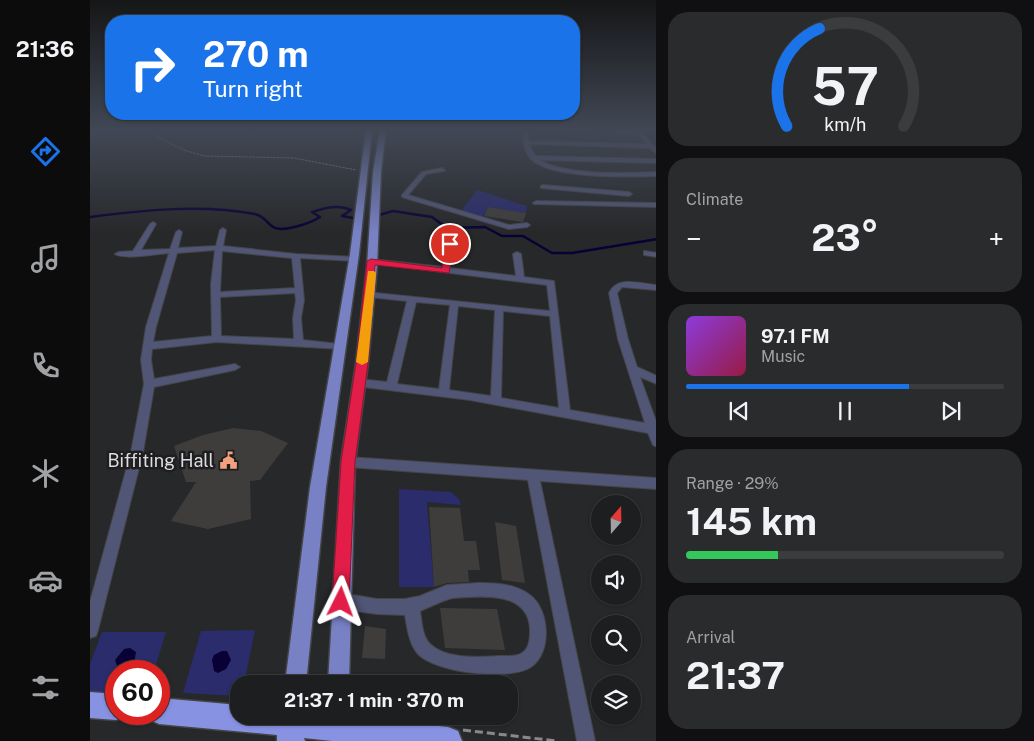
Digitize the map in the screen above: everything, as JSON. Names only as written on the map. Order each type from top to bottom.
[{"type":"highway","points":[[90,705],[105,706]]},
{"type":"highway","points":[[170,712],[291,727],[337,728],[448,741]]},
{"type":"main road","points":[[338,675],[348,462],[369,294],[371,165]]},
{"type":"main road","points":[[296,675],[322,457],[339,348],[374,165]]},
{"type":"street","points":[[545,165],[583,172],[656,174]]},
{"type":"street","points":[[442,170],[424,173],[404,196],[509,227],[527,225]]},
{"type":"street","points":[[543,187],[629,194]]},
{"type":"street","points":[[536,203],[656,205]]},
{"type":"street","points":[[135,254],[153,224]]},
{"type":"street","points":[[216,339],[218,248],[223,230]]},
{"type":"street","points":[[90,630],[136,452],[149,384],[146,360],[151,327],[179,232]]},
{"type":"street","points":[[446,271],[450,244]]},
{"type":"street","points":[[120,254],[218,248],[296,256],[355,259]]},
{"type":"street","points":[[647,253],[656,255]]},
{"type":"street","points":[[518,254],[520,279]]},
{"type":"street","points":[[296,256],[300,300],[297,318],[299,343]]},
{"type":"street","points":[[371,261],[551,283],[565,413]]},
{"type":"street","points":[[656,288],[621,284],[616,287],[613,293],[623,339],[635,370],[656,442]]},
{"type":"street","points":[[216,295],[299,290]]},
{"type":"street","points":[[369,294],[554,314]]},
{"type":"street","points":[[391,386],[412,299]]},
{"type":"street","points":[[444,392],[454,304]]},
{"type":"street","points":[[496,400],[498,308]]},
{"type":"street","points":[[148,346],[216,339],[299,343],[339,348]]},
{"type":"street","points":[[149,384],[235,367]]},
{"type":"street","points":[[635,370],[656,380]]},
{"type":"street","points":[[359,383],[444,392],[496,400],[653,430]]},
{"type":"street","points":[[348,462],[656,484]]},
{"type":"street","points":[[533,475],[586,741]]},
{"type":"street","points":[[341,602],[412,607],[453,591],[510,592],[526,600],[533,610],[537,628],[537,648],[532,657],[520,664],[467,665],[440,658],[424,649],[416,632],[412,607]]},
{"type":"path","points":[[331,165],[372,172]]},
{"type":"shaded area","points":[[477,190],[527,206],[526,213],[488,207],[483,217],[460,212]]},
{"type":"shaded area","points":[[399,489],[451,492],[459,499],[461,505],[427,502],[434,587],[399,587]]},
{"type":"shaded area","points":[[255,630],[246,675],[230,675],[230,696],[183,693],[201,631]]},
{"type":"shaded area","points":[[102,632],[166,632],[157,660],[105,660],[105,692],[90,692],[90,664]]},
{"type":"shaded area","points":[[130,648],[136,652],[135,660],[115,660],[124,649]]},
{"type":"shaded area","points":[[227,651],[231,660],[226,669],[218,673],[214,671],[212,660],[214,655]]},
{"type":"building","points":[[488,207],[526,213],[523,222],[484,216]]},
{"type":"building","points":[[233,428],[261,431],[288,443],[260,480],[250,481],[251,519],[208,529],[171,521],[196,482],[186,482],[174,446],[203,435]]},
{"type":"building","points":[[429,507],[460,508],[464,541],[476,541],[480,570],[468,570],[469,582],[447,583],[434,587]]},
{"type":"building","points":[[495,522],[516,526],[525,583],[502,580]]},
{"type":"building","points":[[440,608],[497,609],[505,650],[445,648]]},
{"type":"building","points":[[365,626],[386,629],[385,659],[362,658]]},
{"type":"waterway","points":[[90,217],[152,210],[214,209],[255,214],[277,229],[310,222],[320,217],[312,212],[332,207],[351,210],[342,216],[353,218]]},
{"type":"waterway","points":[[379,215],[393,211],[432,217],[447,228],[485,227],[502,236],[523,236],[552,253],[572,253],[656,239]]},
{"type":"slow traffic","points":[[362,362],[371,273]]},
{"type":"place","name":"Biffiting Hall","points":[[228,460]]},
{"type":"route","points":[[341,602],[348,462],[362,363],[371,261],[446,271],[450,244]]}]
